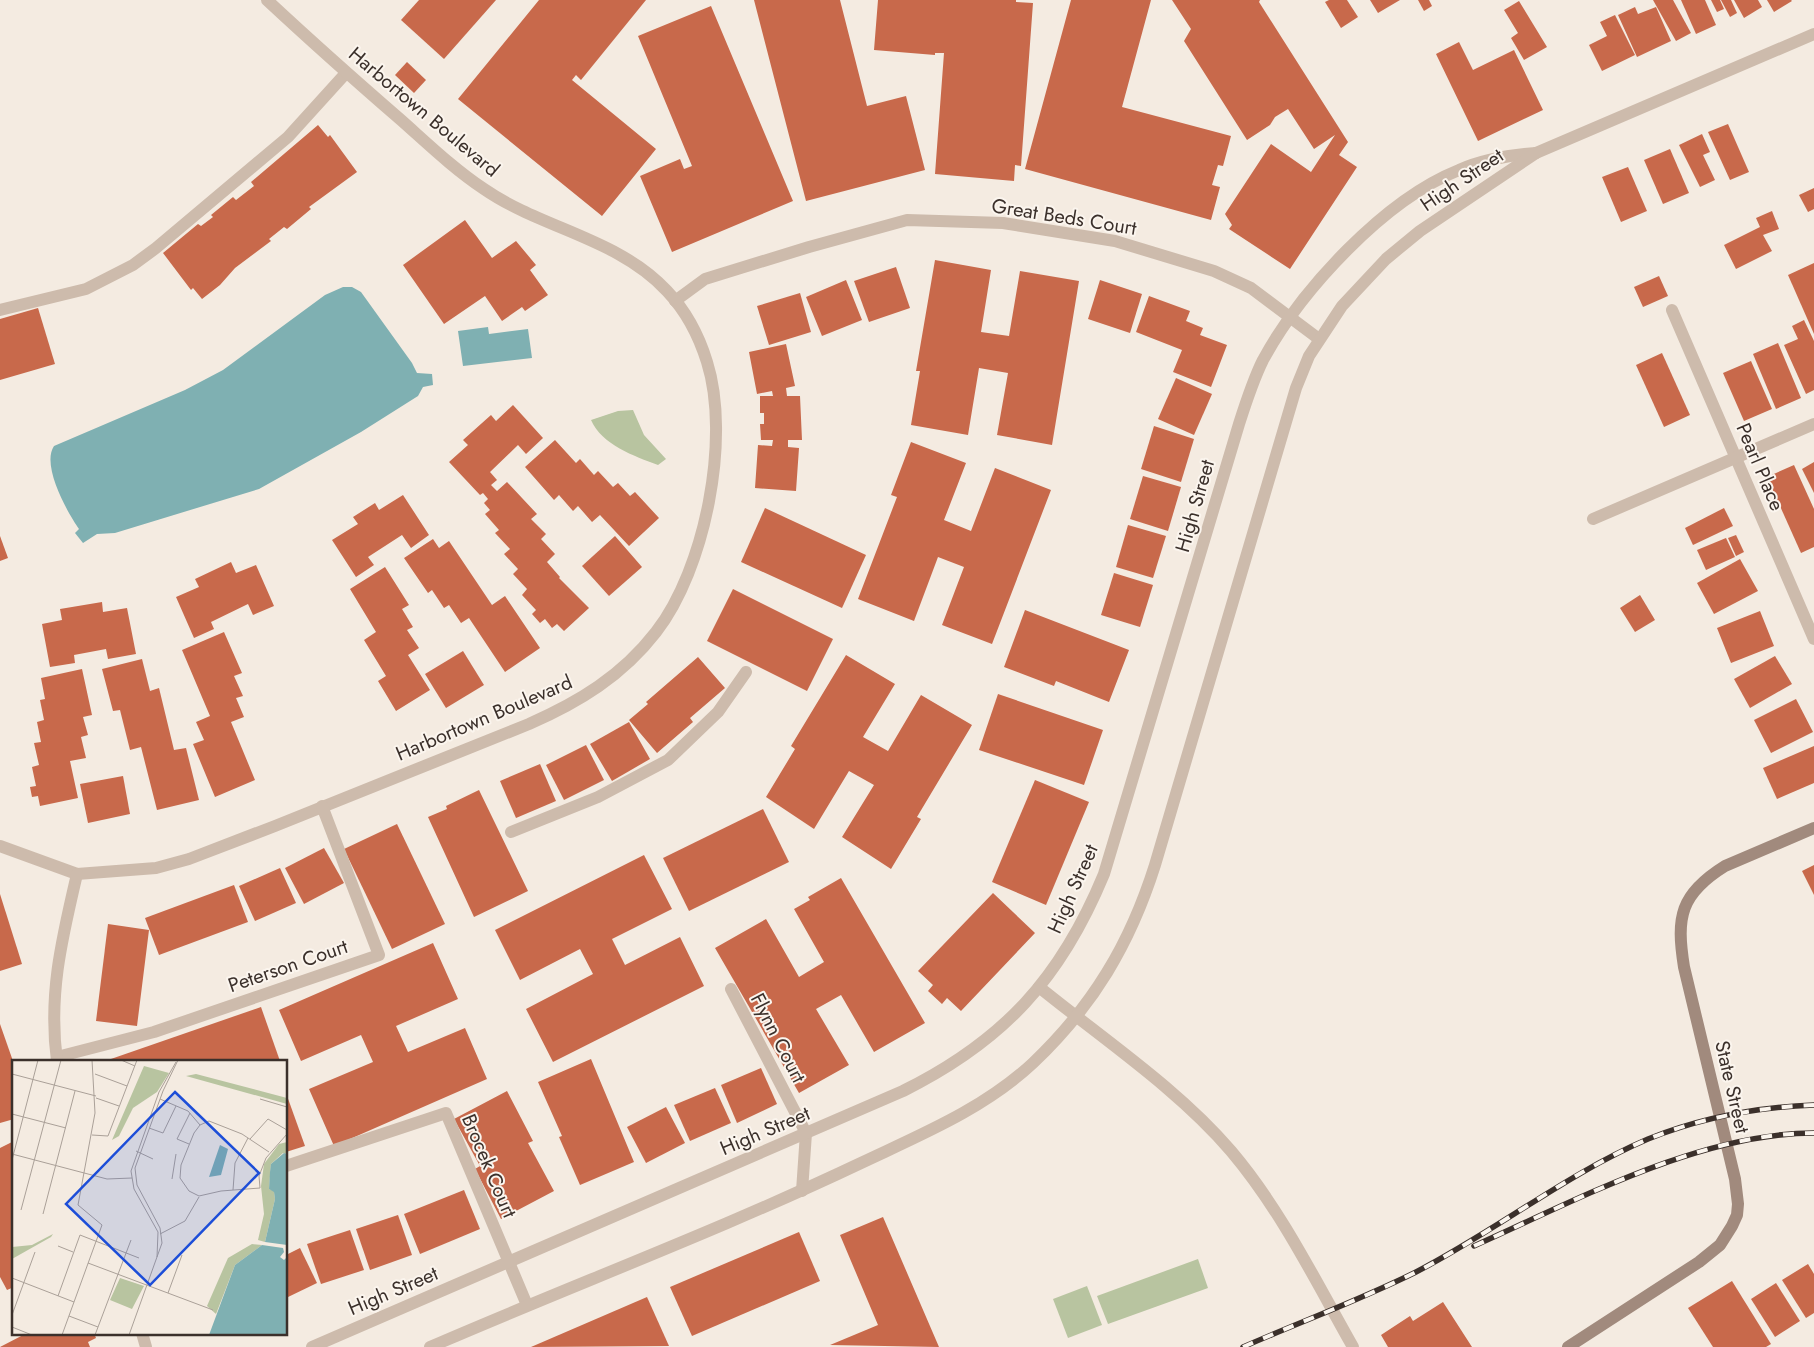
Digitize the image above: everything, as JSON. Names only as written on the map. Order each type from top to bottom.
[{"type":"street","name":"Harbortown Boulevard","points":[[0,846],[77,874],[156,868],[189,859],[568,706],[616,674],[637,654],[663,623],[684,587],[702,538],[712,478],[715,400],[708,364],[690,323],[676,301],[651,275],[617,252],[505,203],[483,189],[346,73],[267,0]]},
{"type":"street","name":"High Street","points":[[430,1347],[802,1191],[944,1124],[984,1101],[1033,1063],[1076,1016],[1098,987],[1130,934],[1148,889],[1296,388],[1319,339],[1355,290],[1403,244],[1536,153],[1814,34]]},
{"type":"street","points":[[0,310],[86,289],[133,265],[156,248],[288,137],[346,73]]},
{"type":"street","name":"High Street","points":[[312,1347],[903,1091],[958,1061],[1000,1029],[1039,987],[1079,929],[1104,874],[1246,403],[1263,360],[1291,317],[1347,251],[1382,218],[1420,191],[1457,170],[1496,158],[1536,153]]},
{"type":"street","name":"Great Beds Court","points":[[676,301],[705,280],[809,247],[907,220],[1003,223],[1093,236],[1139,247],[1193,264],[1252,288],[1319,339]]},
{"type":"street","name":"Pearl Place","points":[[1672,310],[1814,640]]},
{"type":"street","points":[[1594,519],[1814,424]]},
{"type":"street","points":[[511,832],[598,797],[668,760],[718,712],[746,672]]},
{"type":"street","name":"Peterson Court","points":[[57,1059],[154,1032],[379,955],[322,806]]},
{"type":"street","name":"State Street","points":[[1568,1347],[1699,1262],[1720,1245],[1732,1226],[1738,1204],[1735,1179],[1684,967],[1679,935],[1680,919],[1688,897],[1712,874],[1725,866],[1814,828]]},
{"type":"street","points":[[57,1059],[54,1029],[54,982],[77,874]]},
{"type":"street","points":[[1039,987],[1178,1099],[1231,1150],[1276,1213],[1352,1347]]},
{"type":"street","name":"Flynn Court","points":[[731,989],[806,1133]]},
{"type":"street","name":"Brocek Court","points":[[288,1165],[446,1113],[528,1305]]},
{"type":"street","points":[[802,1191],[806,1133]]},
{"type":"street","points":[[142,1334],[146,1347]]},
{"type":"green space","points":[[633,410],[644,435],[666,459],[658,465],[611,443],[596,429],[591,420],[618,411]]},
{"type":"green space","points":[[1198,1259],[1208,1288],[1108,1324],[1097,1296]]},
{"type":"green space","points":[[1087,1286],[1102,1325],[1068,1338],[1053,1299]]},
{"type":"water","points":[[343,287],[352,287],[361,292],[412,363],[417,373],[432,374],[433,385],[423,387],[418,396],[361,432],[259,489],[115,533],[97,534],[83,543],[75,533],[79,529],[62,500],[53,476],[51,454],[54,446],[185,390],[223,370],[325,295]]},
{"type":"water","points":[[488,327],[489,334],[528,329],[532,358],[463,366],[458,331]]},
{"type":"building","points":[[419,0],[496,0],[444,59],[401,20]]},
{"type":"building","points":[[539,0],[646,0],[581,80],[576,75],[572,80],[656,149],[602,216],[458,99]]},
{"type":"building","points":[[754,0],[840,0],[867,106],[906,96],[925,170],[806,201]]},
{"type":"building","points":[[878,0],[1016,0],[1016,2],[1033,3],[1021,166],[1015,165],[1014,181],[935,174],[944,53],[935,53],[935,55],[874,50]]},
{"type":"building","points":[[1071,0],[1151,0],[1122,107],[1231,136],[1223,166],[1218,165],[1212,185],[1220,187],[1211,220],[1025,169]]},
{"type":"building","points":[[1172,0],[1260,0],[1259,2],[1348,142],[1339,155],[1357,167],[1290,269],[1229,229],[1232,225],[1225,214],[1271,144],[1311,172],[1335,135],[1314,149],[1288,109],[1275,117],[1270,125],[1247,140],[1184,41],[1191,29]]},
{"type":"building","points":[[1329,0],[1347,0],[1358,17],[1341,28],[1325,2]]},
{"type":"building","points":[[1370,0],[1400,0],[1378,13]]},
{"type":"building","points":[[1418,0],[1429,0],[1432,6],[1424,11]]},
{"type":"building","points":[[1653,0],[1673,0],[1691,33],[1676,41]]},
{"type":"building","points":[[1681,0],[1705,0],[1716,25],[1696,34]]},
{"type":"building","points":[[1711,0],[1720,0],[1724,9],[1717,12]]},
{"type":"building","points":[[1721,0],[1731,0],[1737,13],[1730,17]]},
{"type":"building","points":[[1734,0],[1758,0],[1762,7],[1744,18]]},
{"type":"building","points":[[1767,0],[1791,0],[1792,1],[1774,12]]},
{"type":"building","points":[[1519,1],[1547,47],[1524,60],[1511,38],[1518,33],[1504,10]]},
{"type":"building","points":[[711,6],[793,201],[672,252],[640,176],[680,159],[684,169],[692,166],[638,36]]},
{"type":"building","points":[[1635,7],[1638,14],[1656,7],[1671,41],[1637,57],[1618,15]]},
{"type":"building","points":[[1615,15],[1635,55],[1602,71],[1589,45],[1607,36],[1600,22]]},
{"type":"building","points":[[1459,42],[1473,70],[1514,50],[1543,110],[1478,141],[1436,54]]},
{"type":"building","points":[[407,62],[426,80],[414,93],[395,75]]},
{"type":"building","points":[[1728,124],[1749,172],[1730,180],[1708,132]]},
{"type":"building","points":[[318,125],[328,137],[330,135],[357,172],[309,207],[311,209],[287,229],[284,227],[269,239],[271,241],[235,268],[220,285],[202,299],[193,288],[191,290],[163,253],[198,224],[201,226],[213,217],[211,215],[233,197],[236,200],[254,186],[251,182]]},
{"type":"building","points":[[1702,134],[1710,152],[1703,155],[1715,180],[1700,187],[1679,145]]},
{"type":"building","points":[[1670,149],[1689,193],[1663,204],[1644,160]]},
{"type":"building","points":[[1628,167],[1647,211],[1621,222],[1602,177]]},
{"type":"building","points":[[1814,188],[1814,209],[1808,212],[1799,195]]},
{"type":"building","points":[[1772,211],[1779,229],[1763,235],[1772,251],[1736,269],[1724,245],[1760,227],[1756,218]]},
{"type":"building","points":[[465,220],[492,258],[516,241],[536,265],[530,270],[548,295],[525,311],[522,307],[502,321],[485,296],[444,324],[403,265]]},
{"type":"building","points":[[935,260],[991,270],[981,332],[1009,336],[1020,271],[1079,281],[1052,445],[997,435],[1008,373],[979,368],[968,435],[911,425],[920,371],[916,371]]},
{"type":"building","points":[[1814,263],[1814,334],[1788,275]]},
{"type":"building","points":[[896,267],[910,308],[869,322],[854,281]]},
{"type":"building","points":[[1659,276],[1668,296],[1643,307],[1634,287]]},
{"type":"building","points":[[846,280],[862,320],[822,336],[806,297]]},
{"type":"building","points":[[1100,280],[1142,294],[1130,333],[1088,319]]},
{"type":"building","points":[[800,293],[811,332],[769,345],[757,306]]},
{"type":"building","points":[[1149,296],[1190,311],[1186,321],[1203,328],[1200,335],[1227,345],[1211,387],[1173,372],[1182,350],[1136,332]]},
{"type":"building","points":[[38,308],[55,364],[0,380],[0,319]]},
{"type":"building","points":[[1804,320],[1814,341],[1814,390],[1806,394],[1784,345],[1798,339],[1792,326]]},
{"type":"building","points":[[1778,343],[1801,398],[1776,409],[1753,354]]},
{"type":"building","points":[[786,344],[795,386],[786,388],[787,396],[800,396],[802,440],[788,440],[788,447],[799,448],[796,491],[755,488],[758,445],[772,446],[773,440],[761,440],[760,424],[764,424],[764,413],[760,413],[760,396],[773,396],[772,391],[757,394],[749,352]]},
{"type":"building","points":[[1662,353],[1690,415],[1664,427],[1636,365]]},
{"type":"building","points":[[1751,361],[1772,409],[1744,421],[1723,373]]},
{"type":"building","points":[[1176,378],[1212,394],[1194,435],[1158,419]]},
{"type":"building","points":[[513,405],[543,438],[526,454],[518,445],[490,472],[497,480],[491,485],[497,491],[507,482],[537,514],[531,519],[546,534],[541,539],[555,554],[547,562],[559,578],[589,608],[564,631],[557,624],[552,628],[545,619],[540,623],[532,614],[536,610],[522,595],[527,589],[513,574],[518,569],[504,554],[510,549],[495,533],[499,530],[485,514],[490,510],[484,503],[488,499],[483,493],[480,495],[449,462],[468,445],[463,440],[491,415],[496,421]]},
{"type":"building","points":[[1154,426],[1194,439],[1181,482],[1141,469]]},
{"type":"building","points":[[555,440],[576,463],[580,459],[594,475],[598,471],[613,487],[618,483],[630,496],[635,492],[659,518],[629,546],[600,515],[592,522],[578,506],[573,511],[559,495],[554,500],[525,467]]},
{"type":"building","points":[[911,442],[966,463],[944,520],[971,531],[995,468],[1051,490],[992,644],[942,625],[964,567],[938,557],[914,621],[858,599],[897,497],[891,495]]},
{"type":"building","points":[[1814,462],[1814,493],[1802,469]]},
{"type":"building","points":[[1794,465],[1814,509],[1814,547],[1801,553],[1767,477]]},
{"type":"building","points":[[1143,476],[1181,487],[1168,531],[1130,519]]},
{"type":"building","points":[[403,495],[429,535],[411,548],[402,535],[368,557],[374,565],[356,577],[332,540],[358,524],[353,517],[375,503],[379,510]]},
{"type":"building","points":[[765,508],[866,555],[842,608],[741,562]]},
{"type":"building","points":[[1724,508],[1733,526],[1693,545],[1685,528]]},
{"type":"building","points":[[1128,525],[1166,536],[1153,578],[1116,567]]},
{"type":"building","points":[[1736,535],[1744,552],[1736,556],[1728,538]]},
{"type":"building","points":[[0,536],[8,558],[0,561]]},
{"type":"building","points":[[615,536],[642,567],[609,596],[582,566]]},
{"type":"building","points":[[1726,538],[1735,557],[1706,570],[1697,550]]},
{"type":"building","points":[[433,539],[439,548],[449,541],[492,605],[505,596],[540,648],[505,672],[469,618],[461,623],[449,605],[444,608],[432,590],[428,593],[404,558]]},
{"type":"building","points":[[1740,559],[1758,591],[1714,614],[1697,583]]},
{"type":"building","points":[[231,562],[236,573],[256,565],[274,606],[253,615],[248,604],[211,622],[214,629],[194,638],[176,597],[199,587],[195,579]]},
{"type":"building","points":[[385,567],[409,605],[402,609],[413,627],[407,630],[419,648],[408,655],[430,690],[396,711],[378,681],[386,676],[364,640],[376,632],[350,589]]},
{"type":"building","points":[[1114,573],[1153,585],[1140,627],[1101,615]]},
{"type":"building","points":[[733,589],[833,639],[807,691],[707,641]]},
{"type":"building","points":[[1640,595],[1655,620],[1635,632],[1620,608]]},
{"type":"building","points":[[102,602],[103,612],[127,608],[136,654],[108,659],[106,649],[74,655],[75,663],[50,667],[42,624],[62,620],[60,609]]},
{"type":"building","points":[[1025,610],[1129,650],[1109,702],[1056,681],[1054,686],[1004,667]]},
{"type":"building","points":[[1760,611],[1774,646],[1731,663],[1717,628]]},
{"type":"building","points":[[224,632],[242,673],[234,676],[243,696],[236,698],[244,717],[231,722],[255,780],[215,797],[193,744],[204,740],[196,722],[210,716],[182,650]]},
{"type":"building","points":[[463,651],[484,685],[446,708],[425,674]]},
{"type":"building","points":[[846,655],[895,684],[863,737],[888,751],[921,695],[972,725],[917,817],[921,819],[891,869],[842,837],[874,785],[849,771],[814,829],[766,797],[795,749],[791,746]]},
{"type":"building","points":[[1775,656],[1792,684],[1750,708],[1734,679]]},
{"type":"building","points":[[698,657],[725,688],[690,718],[693,722],[657,753],[629,720],[648,704],[646,702]]},
{"type":"building","points":[[142,659],[150,691],[159,688],[174,750],[186,748],[199,800],[157,810],[141,747],[130,750],[120,710],[113,711],[102,669]]},
{"type":"building","points":[[82,669],[92,715],[83,717],[88,735],[81,737],[86,758],[70,761],[78,798],[40,806],[38,796],[32,797],[30,787],[36,786],[32,767],[39,765],[34,743],[41,742],[37,722],[44,720],[40,700],[45,699],[41,678]]},
{"type":"building","points":[[998,694],[1103,730],[1084,785],[979,750]]},
{"type":"building","points":[[1796,699],[1813,732],[1771,753],[1754,720]]},
{"type":"building","points":[[629,722],[650,759],[612,781],[590,744]]},
{"type":"building","points":[[586,745],[604,780],[564,800],[546,765]]},
{"type":"building","points":[[1814,746],[1814,783],[1777,799],[1763,768]]},
{"type":"building","points":[[540,764],[556,801],[516,818],[500,781]]},
{"type":"building","points":[[123,776],[130,814],[88,823],[80,784]]},
{"type":"building","points":[[1035,780],[1089,802],[1046,905],[992,882]]},
{"type":"building","points":[[479,790],[528,891],[474,917],[428,817],[447,809],[446,806]]},
{"type":"building","points":[[763,809],[789,862],[689,911],[663,858]]},
{"type":"building","points":[[397,824],[445,924],[392,949],[344,849]]},
{"type":"building","points":[[324,848],[344,883],[304,904],[285,868]]},
{"type":"building","points":[[644,855],[672,909],[612,939],[625,965],[680,937],[704,986],[553,1062],[526,1009],[593,974],[580,949],[520,980],[495,930]]},
{"type":"building","points":[[1814,865],[1814,895],[1802,871]]},
{"type":"building","points":[[280,868],[296,903],[255,921],[239,886]]},
{"type":"building","points":[[841,878],[925,1023],[874,1052],[841,995],[816,1009],[849,1065],[799,1093],[715,948],[766,919],[799,977],[824,962],[794,909],[810,900],[808,897]]},
{"type":"building","points":[[234,885],[248,922],[159,955],[145,918]]},
{"type":"building","points":[[993,893],[1035,933],[961,1011],[947,998],[942,1004],[928,991],[933,985],[918,971]]},
{"type":"building","points":[[0,894],[22,964],[0,971]]},
{"type":"building","points":[[108,924],[149,930],[137,1026],[96,1021]]},
{"type":"building","points":[[433,943],[458,999],[396,1026],[408,1052],[465,1028],[487,1079],[334,1146],[309,1089],[373,1062],[361,1035],[301,1061],[279,1010]]},
{"type":"building","points":[[261,1007],[280,1060],[108,1060]]},
{"type":"building","points":[[0,1024],[13,1060],[12,1120],[0,1123]]},
{"type":"building","points":[[591,1059],[634,1162],[580,1185],[559,1137],[562,1136],[538,1082]]},
{"type":"building","points":[[761,1068],[777,1104],[737,1123],[721,1085]]},
{"type":"building","points":[[715,1088],[731,1123],[690,1141],[674,1105]]},
{"type":"building","points":[[507,1091],[533,1141],[528,1143],[554,1191],[501,1219],[475,1169],[480,1166],[454,1119]]},
{"type":"building","points":[[288,1099],[305,1146],[288,1151]]},
{"type":"building","points":[[666,1107],[685,1143],[646,1163],[627,1127]]},
{"type":"building","points":[[12,1142],[12,1288],[7,1290],[0,1277],[0,1148]]},
{"type":"building","points":[[464,1190],[480,1229],[420,1254],[404,1214]]},
{"type":"building","points":[[398,1215],[412,1255],[370,1270],[356,1229]]},
{"type":"building","points":[[883,1217],[939,1347],[830,1345],[878,1325],[840,1235]]},
{"type":"building","points":[[350,1230],[364,1270],[321,1284],[307,1244]]},
{"type":"building","points":[[799,1232],[820,1281],[692,1336],[670,1287]]},
{"type":"building","points":[[300,1248],[317,1283],[288,1297],[288,1254]]},
{"type":"building","points":[[1808,1264],[1814,1274],[1814,1313],[1806,1318],[1782,1280]]},
{"type":"building","points":[[1732,1281],[1771,1344],[1766,1347],[1713,1347],[1688,1308]]},
{"type":"building","points":[[1776,1283],[1800,1321],[1775,1337],[1751,1299]]},
{"type":"building","points":[[647,1297],[669,1346],[531,1347]]},
{"type":"building","points":[[1443,1302],[1472,1347],[1388,1347],[1381,1335],[1410,1316],[1413,1321]]},
{"type":"building","points":[[25,1334],[94,1334],[96,1338],[88,1342],[90,1347],[0,1347]]},
{"type":"railway","points":[[1243,1347],[1416,1272],[1474,1239],[1589,1168],[1648,1139],[1688,1125],[1730,1115],[1772,1108],[1814,1105]]},
{"type":"railway","points":[[1474,1246],[1597,1190],[1683,1157],[1727,1144],[1771,1136],[1814,1133]]}]
